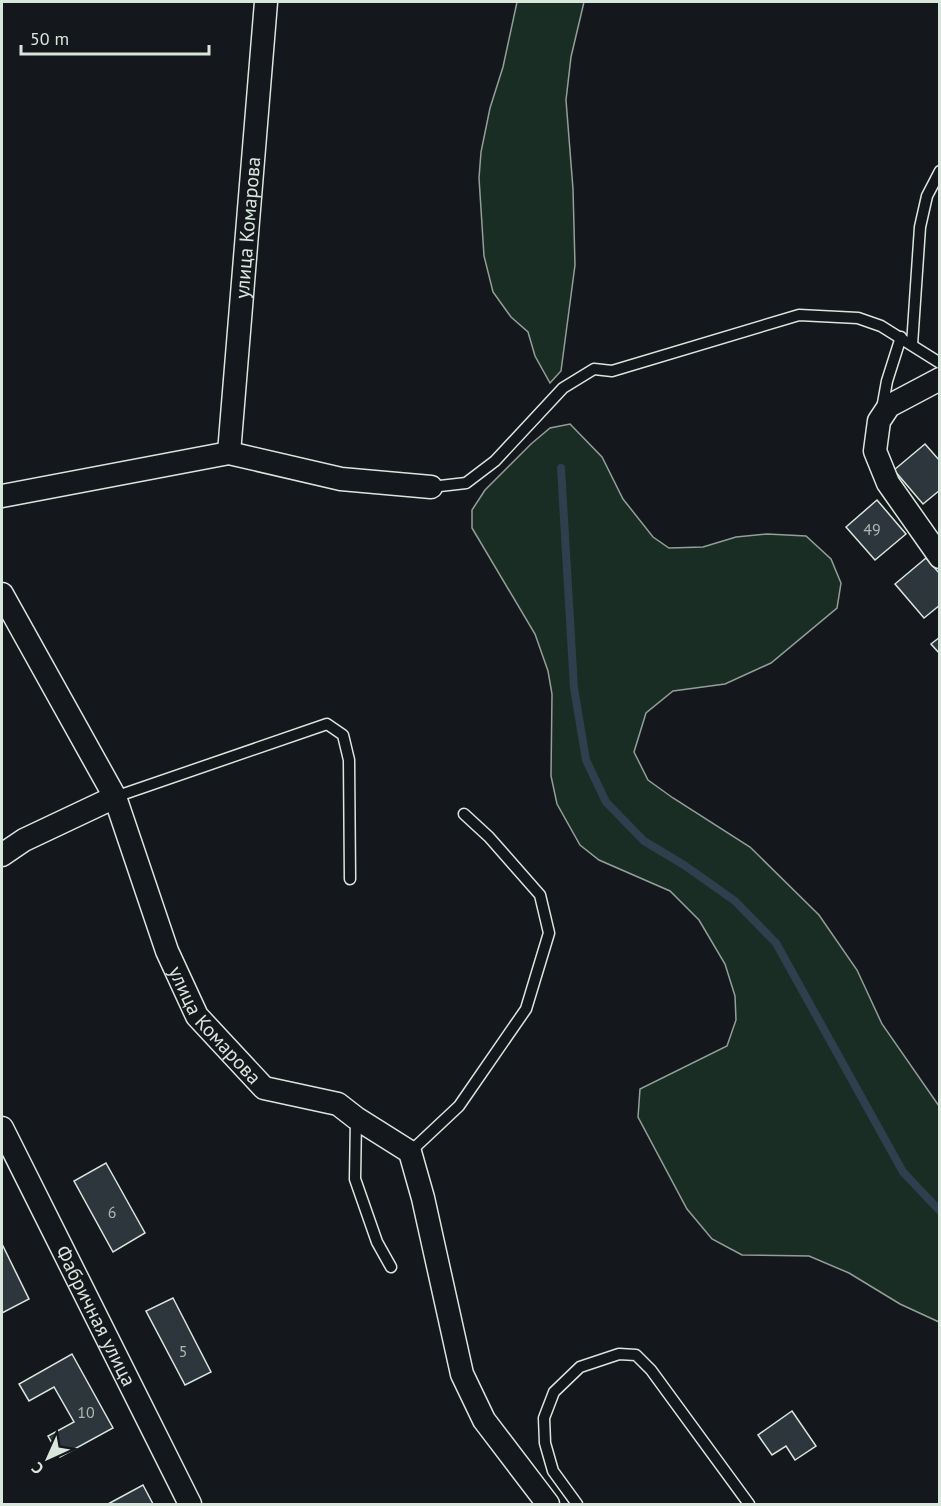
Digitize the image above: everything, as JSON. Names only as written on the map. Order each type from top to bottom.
[{"type":"street","name":"улица Комарова","points":[[229,453],[266,2]]},
{"type":"street","points":[[939,379],[889,406],[879,421],[875,451],[888,483],[939,557]]},
{"type":"street","points":[[2,496],[229,453],[341,479],[431,487]]},
{"type":"street","name":"улица Комарова","points":[[2,594],[115,797],[167,951],[196,1016],[264,1088],[338,1104],[410,1152]]},
{"type":"street","points":[[2,855],[24,840],[115,797]]},
{"type":"street","name":"Фабричная улица","points":[[2,1128],[190,1504]]},
{"type":"street","points":[[410,1152],[423,1198],[462,1374],[484,1420],[548,1504]]},
{"type":"lane","points":[[912,345],[920,227],[927,196],[939,171]]},
{"type":"lane","points":[[431,487],[466,483],[495,461],[563,388],[594,369],[612,371],[799,315],[858,318],[881,326],[901,337],[939,363]]},
{"type":"lane","points":[[879,421],[887,381],[901,337]]},
{"type":"lane","points":[[115,797],[327,724],[343,735],[349,760],[350,879]]},
{"type":"lane","points":[[410,1152],[459,1106],[526,1009],[549,933],[540,895],[489,837],[464,814]]},
{"type":"lane","points":[[356,1118],[355,1179],[377,1242],[391,1267]]},
{"type":"lane","points":[[577,1504],[553,1471],[544,1443],[544,1418],[554,1392],[580,1367],[619,1354],[636,1355],[651,1370],[749,1504]]},
{"type":"green space","points":[[517,2],[584,2],[571,57],[566,100],[573,189],[575,265],[561,371],[550,383],[535,356],[528,332],[511,317],[493,292],[484,256],[479,178],[481,152]]},
{"type":"green space","points":[[570,424],[602,457],[623,499],[653,537],[669,548],[703,547],[736,537],[767,534],[806,536],[831,559],[841,583],[837,608],[771,663],[725,684],[673,691],[646,713],[634,752],[648,780],[750,847],[819,915],[857,970],[882,1024],[939,1106],[939,1322],[900,1304],[849,1273],[809,1256],[742,1255],[712,1239],[687,1209],[638,1117],[640,1089],[727,1046],[736,1020],[735,996],[725,964],[699,920],[670,891],[599,860],[580,845],[557,804],[551,776],[552,694],[548,671],[535,634],[472,528],[472,510],[485,490],[550,428]]},
{"type":"building","points":[[925,444],[940,461],[940,490],[923,504],[894,470]]},
{"type":"building","points":[[877,500],[906,534],[875,560],[846,527]]},
{"type":"building","points":[[926,558],[940,574],[940,605],[924,618],[895,584]]},
{"type":"building","points":[[940,637],[940,654],[931,644]]},
{"type":"building","points":[[106,1163],[145,1233],[113,1252],[74,1181]]},
{"type":"building","points":[[2,1244],[29,1299],[2,1313]]},
{"type":"building","points":[[173,1298],[211,1372],[185,1385],[146,1311]]},
{"type":"building","points":[[72,1354],[113,1428],[60,1457],[48,1436],[74,1422],[54,1387],[29,1401],[19,1384]]},
{"type":"building","points":[[792,1411],[816,1446],[795,1460],[786,1446],[772,1455],[758,1435]]},
{"type":"building","points":[[143,1485],[153,1504],[108,1504]]},
{"type":"waterway","points":[[561,468],[574,688],[586,760],[606,802],[644,841],[684,865],[735,901],[776,943],[903,1172],[940,1211]]}]
